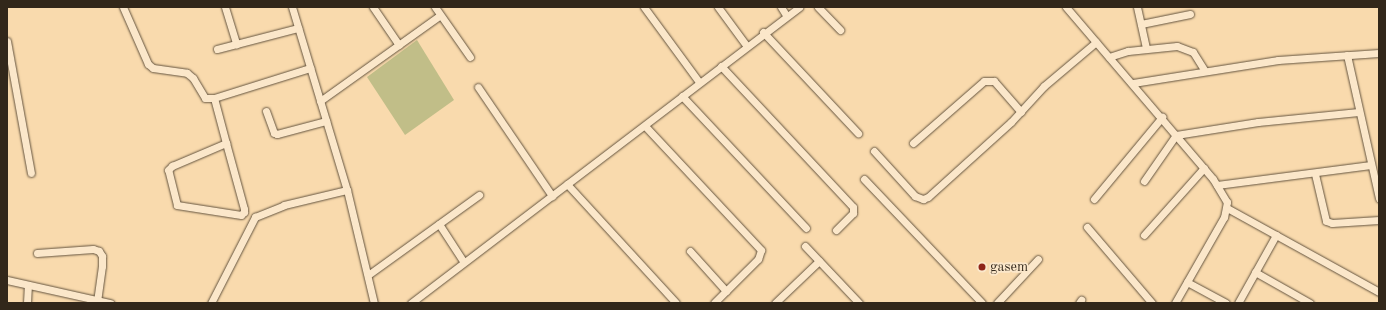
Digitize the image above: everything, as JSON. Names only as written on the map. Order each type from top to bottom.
[{"type":"street","points":[[123,7],[148,64],[153,68],[187,74],[193,78],[201,96],[214,98],[310,68]]},
{"type":"street","points":[[225,7],[236,44]]},
{"type":"street","points":[[292,7],[348,190],[374,303]]},
{"type":"street","points":[[373,7],[399,45]]},
{"type":"street","points":[[435,7],[439,16],[470,57]]},
{"type":"street","points":[[644,7],[699,82]]},
{"type":"street","points":[[718,7],[746,45]]},
{"type":"street","points":[[781,7],[786,15]]},
{"type":"street","points":[[411,303],[464,261],[645,126],[763,32],[799,7]]},
{"type":"street","points":[[818,7],[840,30]]},
{"type":"street","points":[[1066,7],[1133,83],[1204,168],[1217,185],[1227,208],[1379,292]]},
{"type":"street","points":[[1137,7],[1146,48]]},
{"type":"street","points":[[1141,24],[1190,14]]},
{"type":"street","points":[[320,101],[439,16]]},
{"type":"street","points":[[217,49],[298,28]]},
{"type":"street","points":[[763,32],[858,133]]},
{"type":"street","points":[[7,41],[31,173]]},
{"type":"street","points":[[874,151],[916,196],[923,199],[928,197],[1021,112],[1044,86],[1096,42]]},
{"type":"street","points":[[1109,57],[1146,48],[1182,46],[1193,52],[1205,72]]},
{"type":"street","points":[[1133,83],[1278,60],[1379,53]]},
{"type":"street","points":[[1347,55],[1379,198]]},
{"type":"street","points":[[721,66],[853,207],[853,213],[836,230]]},
{"type":"street","points":[[914,143],[984,81],[994,81],[1021,112]]},
{"type":"street","points":[[478,87],[552,196]]},
{"type":"street","points":[[682,96],[806,228]]},
{"type":"street","points":[[214,98],[244,212],[254,217]]},
{"type":"street","points":[[266,111],[274,133],[277,134],[326,121]]},
{"type":"street","points":[[1144,181],[1176,135],[1258,122],[1359,112]]},
{"type":"street","points":[[1094,199],[1162,117]]},
{"type":"street","points":[[645,126],[761,250],[758,259],[714,303]]},
{"type":"street","points":[[226,143],[172,166],[168,170],[174,200],[181,208],[241,215],[244,212]]},
{"type":"street","points":[[1217,185],[1315,174],[1371,165]]},
{"type":"street","points":[[1144,235],[1204,168]]},
{"type":"street","points":[[1315,174],[1326,221],[1332,223],[1379,220]]},
{"type":"street","points":[[864,179],[982,303]]},
{"type":"street","points":[[568,184],[676,303]]},
{"type":"street","points":[[211,303],[254,217],[284,205],[348,190]]},
{"type":"street","points":[[368,274],[479,195]]},
{"type":"street","points":[[1175,303],[1227,208]]},
{"type":"street","points":[[439,224],[464,261]]},
{"type":"street","points":[[1087,227],[1152,303]]},
{"type":"street","points":[[1238,303],[1276,235]]},
{"type":"street","points":[[805,246],[859,303]]},
{"type":"street","points":[[37,253],[99,251],[102,256],[97,300]]},
{"type":"street","points":[[690,251],[726,291]]},
{"type":"street","points":[[997,303],[1038,259]]},
{"type":"street","points":[[775,303],[819,261]]},
{"type":"street","points":[[1255,272],[1310,303]]},
{"type":"street","points":[[7,280],[107,303]]},
{"type":"street","points":[[1187,282],[1226,303]]},
{"type":"street","points":[[27,303],[28,285]]},
{"type":"shaded area","points":[[417,40],[454,100],[405,135],[367,77]]},
{"type":"place","name":"gasem","points":[[982,267]]}]
